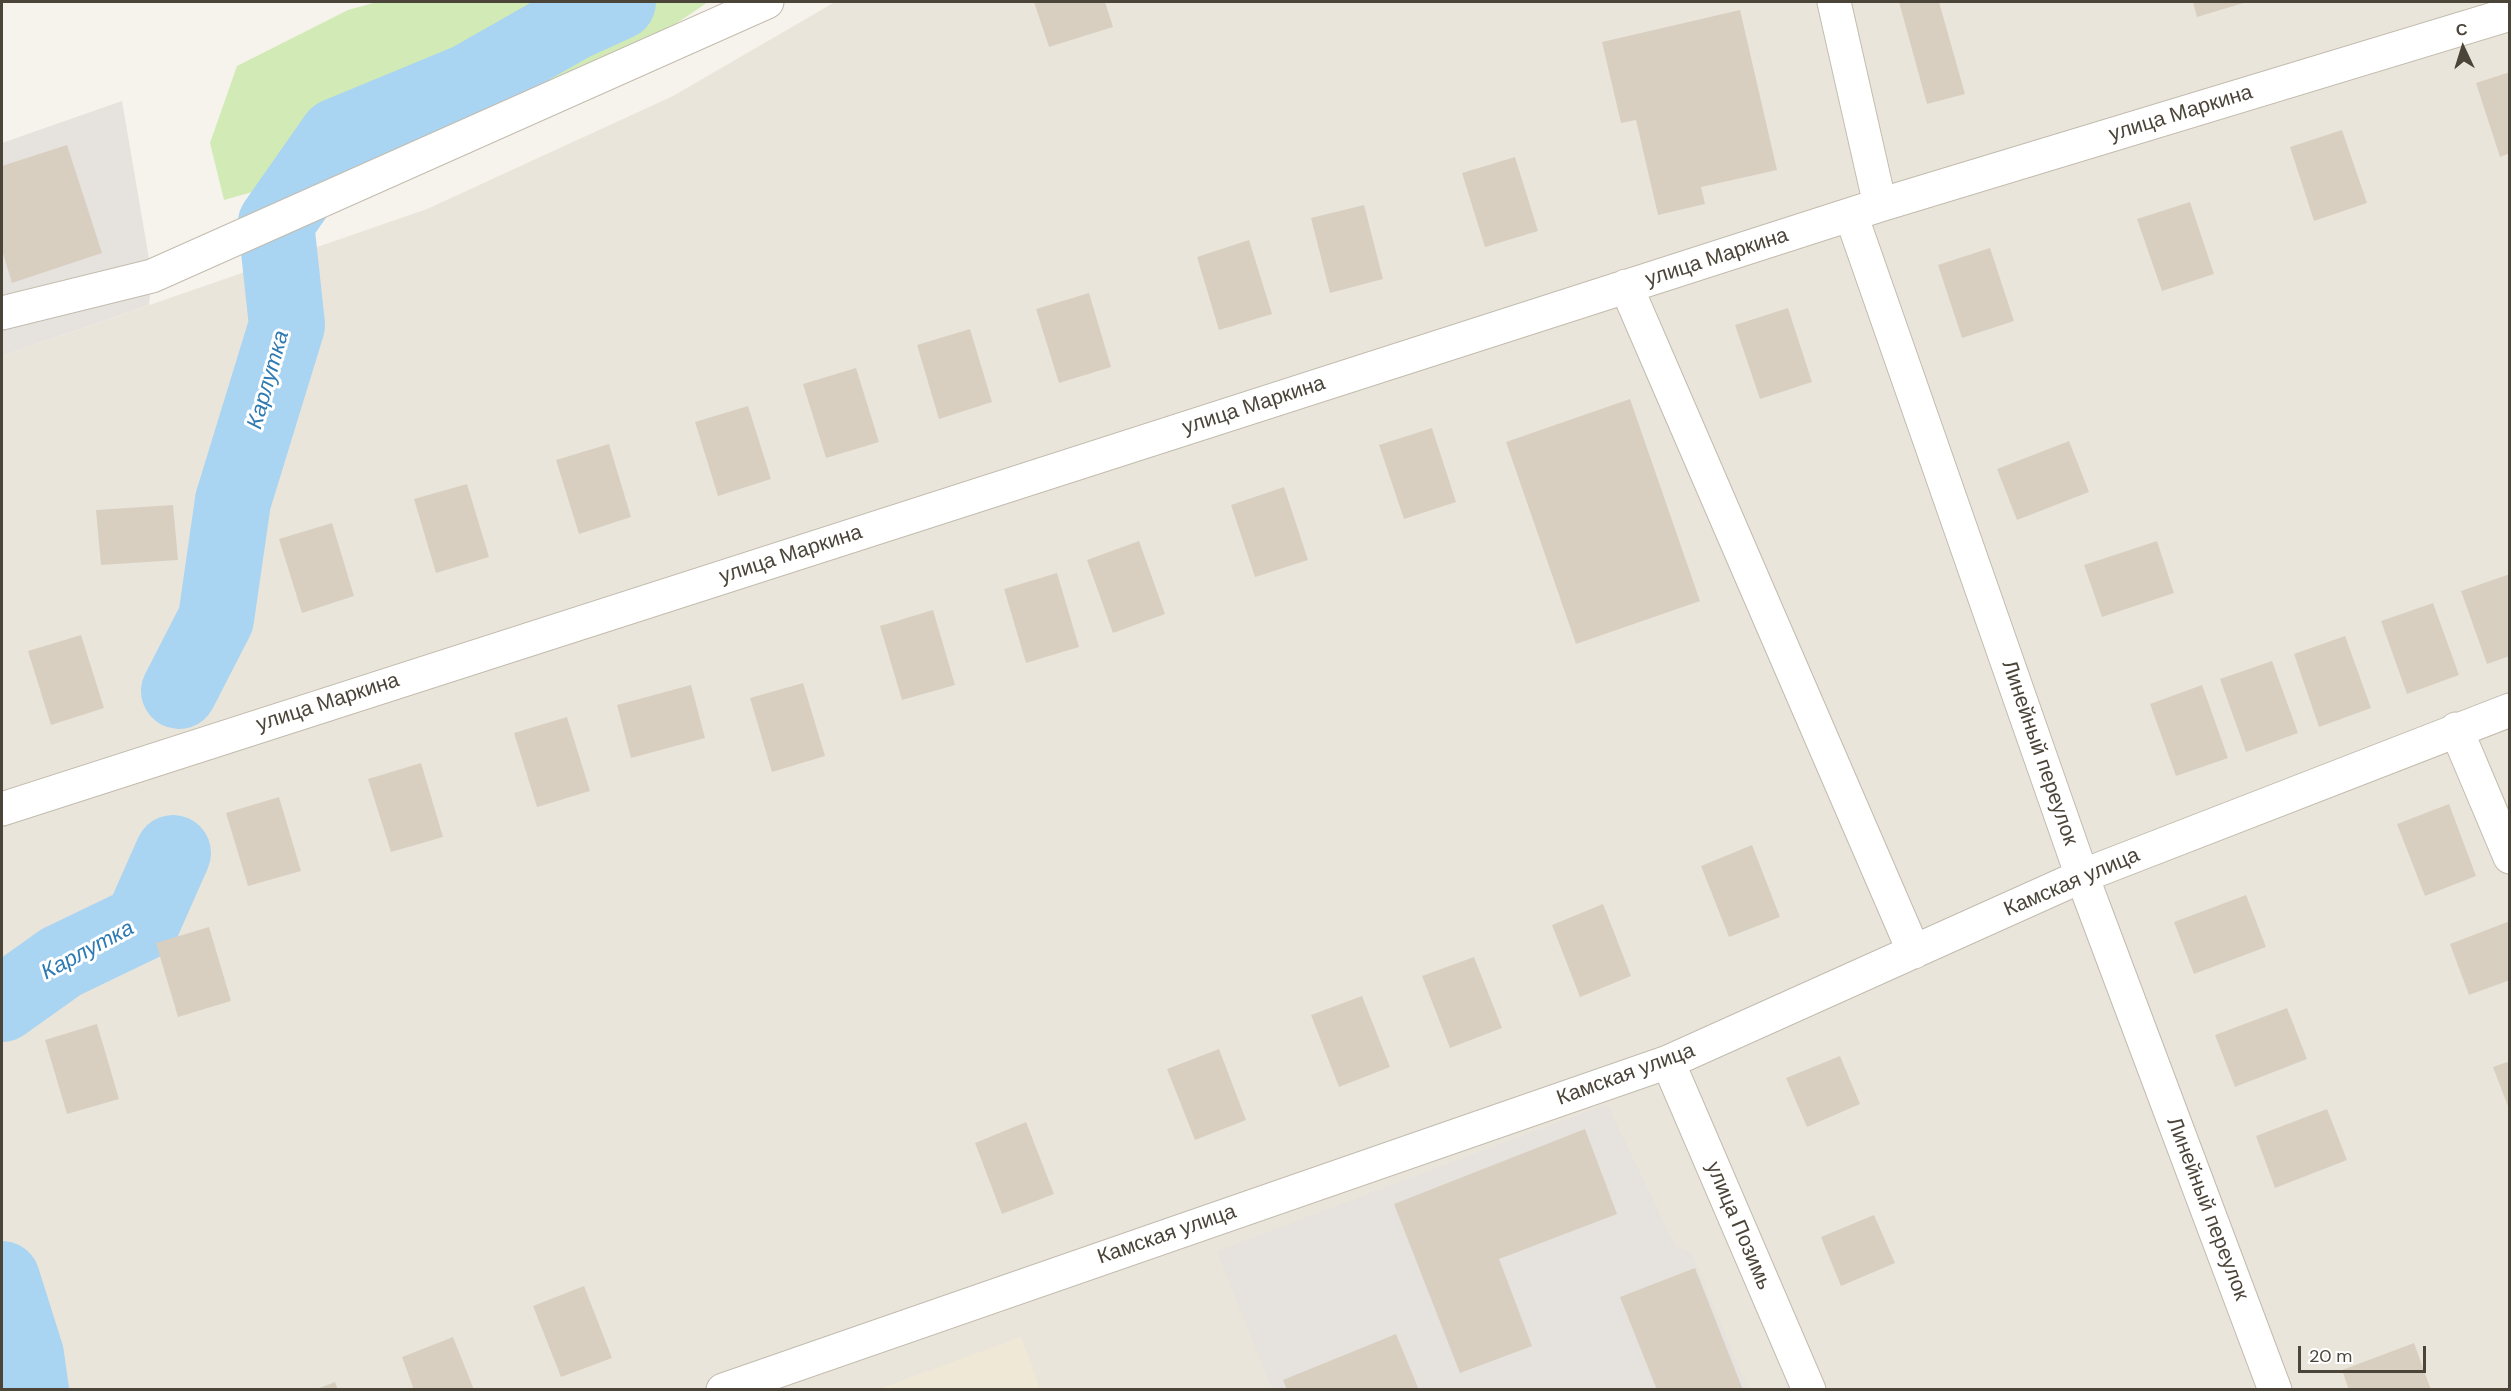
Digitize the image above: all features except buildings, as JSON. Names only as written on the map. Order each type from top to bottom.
[{"type":"street","points":[[2,313],[152,276],[767,2]]},
{"type":"street","name":"Линейный переулок","points":[[1834,2],[1865,210],[2082,876],[2275,1389]]},
{"type":"street","name":"улица Маркина","points":[[2,809],[1865,210],[2510,14]]},
{"type":"street","points":[[1626,286],[1914,952]]},
{"type":"street","name":"Камская улица","points":[[723,1389],[1668,1062],[2082,876],[2456,729],[2510,710]]},
{"type":"street","points":[[2456,729],[2510,857]]},
{"type":"street","name":"улица Позимь","points":[[1668,1062],[1809,1389]]},
{"type":"shaded area","points":[[835,2],[2509,2],[2509,1389],[2,1389],[2,356],[427,209],[673,96]]},
{"type":"shaded area","points":[[122,101],[152,276],[149,305],[2,356],[2,143]]},
{"type":"shaded area","points":[[1607,1104],[1675,1246],[1691,1252],[1748,1389],[1272,1389],[1217,1251]]},
{"type":"shaded area","points":[[1021,1337],[1040,1389],[879,1389]]},
{"type":"green space","points":[[377,2],[708,2],[671,27],[393,152],[224,200],[210,143],[237,66],[348,10]]},
{"type":"waterway","name":"Карлутка","points":[[179,691],[216,619],[233,501],[287,325],[276,223],[337,136],[470,81],[572,23],[618,2]]},
{"type":"waterway","name":"Карлутка","points":[[2,1004],[61,962],[142,923],[173,853]]},
{"type":"waterway","name":"Карлутка","points":[[2,1279],[26,1355],[31,1390]]}]
